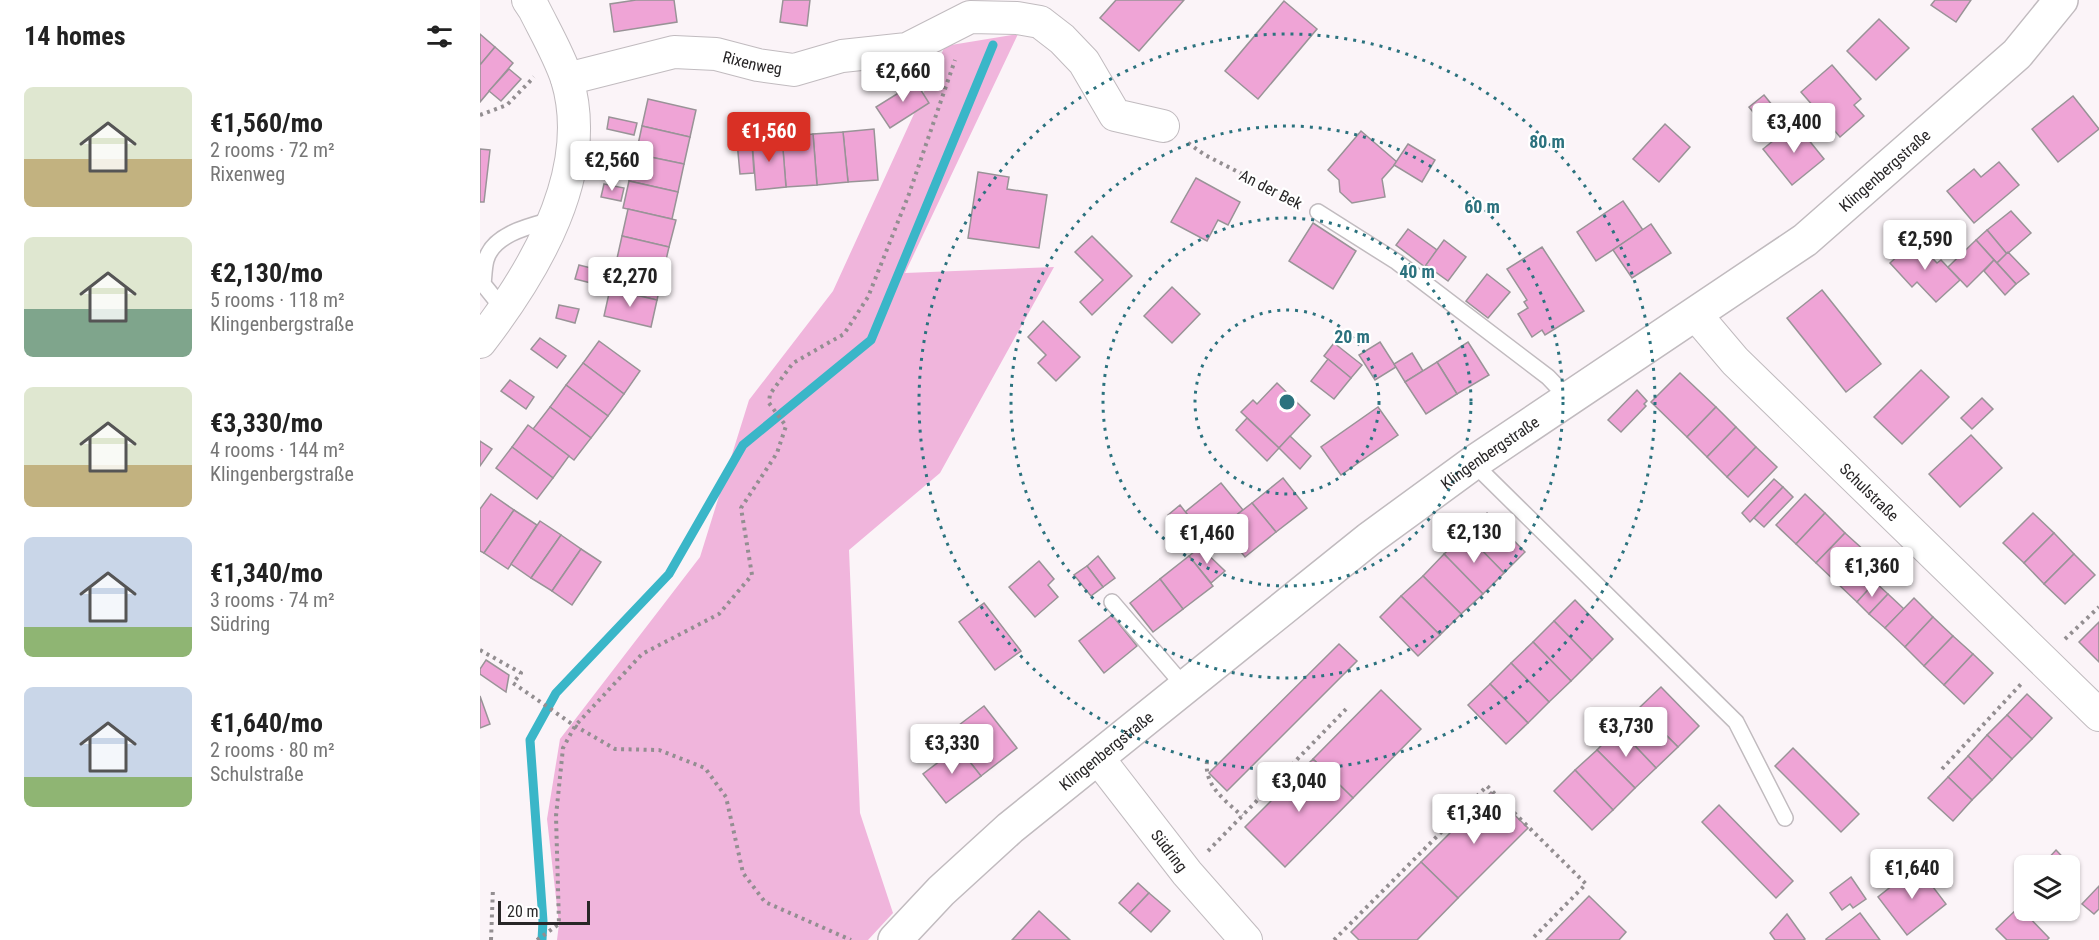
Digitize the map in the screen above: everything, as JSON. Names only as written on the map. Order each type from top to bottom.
[{"type":"street","points":[[480,342],[504,310],[537,258],[555,220],[569,169],[573,118],[567,79],[528,0]]},
{"type":"street","name":"Klingenbergstraße","points":[[895,940],[940,891],[1010,828],[1369,539],[1473,463],[1805,240],[1868,188],[2017,54],[2061,0]]},
{"type":"street","points":[[970,17],[1017,18],[1040,22],[1062,39],[1083,62],[1115,115],[1162,126]]},
{"type":"street","name":"Rixenweg","points":[[567,79],[674,52],[716,54],[758,65],[794,70],[842,56],[907,49],[970,17]]},
{"type":"street","name":"Schulstraße","points":[[1696,315],[1735,361],[2099,715]]},
{"type":"street","name":"Südring","points":[[1098,758],[1187,873],[1246,940]]},
{"type":"lane","name":"An der Bek","points":[[1318,212],[1397,262],[1548,377],[1569,399]]},
{"type":"lane","points":[[504,310],[483,284],[486,258],[497,245],[518,229],[555,220]]},
{"type":"lane","points":[[1473,463],[1736,722],[1785,818]]},
{"type":"lane","points":[[1112,602],[1185,687]]},
{"type":"path","points":[[537,940],[559,924],[556,816],[562,748],[575,726],[642,654],[719,614],[752,575],[741,508],[777,453],[786,426],[769,403],[770,394],[793,363],[844,334],[868,297],[909,194],[970,17]]},
{"type":"path","points":[[480,114],[507,105],[537,74],[567,79]]},
{"type":"path","name":"An der Bek","points":[[1162,126],[1204,154],[1318,212]]},
{"type":"path","points":[[1942,769],[2099,606]]},
{"type":"path","points":[[480,650],[520,673],[513,683],[575,726],[615,749],[659,750],[705,768],[726,797],[742,873],[765,902],[851,940]]},
{"type":"path","points":[[1187,873],[1348,707]]},
{"type":"path","points":[[1207,761],[1206,772],[1209,782],[1242,816]]},
{"type":"path","points":[[1334,940],[1487,786],[1586,884],[1531,940]]},
{"type":"path","points":[[491,940],[493,888]]},
{"type":"shaded area","points":[[1018,34],[905,273],[1054,267],[940,473],[849,550],[860,813],[893,913],[868,940],[557,940],[559,924],[547,819],[560,739],[700,557],[749,400],[833,291],[945,46]]},
{"type":"building","points":[[636,0],[674,0],[677,22],[614,32],[610,4]]},
{"type":"building","points":[[783,0],[810,0],[807,26],[780,22]]},
{"type":"building","points":[[1116,0],[1184,0],[1139,51],[1100,18]]},
{"type":"building","points":[[1935,0],[1971,0],[1956,22],[1931,5]]},
{"type":"building","points":[[1284,1],[1317,29],[1258,99],[1225,71]]},
{"type":"building","points":[[1879,19],[1909,48],[1876,80],[1847,51]]},
{"type":"building","points":[[480,34],[495,47],[480,65]]},
{"type":"building","points":[[495,47],[513,63],[480,102],[480,65]]},
{"type":"building","points":[[1832,65],[1861,99],[1854,105],[1864,116],[1840,137],[1801,92]]},
{"type":"building","points":[[509,69],[521,79],[501,101],[489,91]]},
{"type":"building","points":[[912,76],[929,103],[890,128],[876,107],[897,94],[900,84]]},
{"type":"building","points":[[1764,95],[1790,127],[1775,139],[1749,107]]},
{"type":"building","points":[[2073,96],[2099,129],[2058,162],[2032,129]]},
{"type":"building","points":[[648,99],[696,110],[690,137],[642,126]]},
{"type":"building","points":[[609,117],[637,123],[634,135],[607,129]]},
{"type":"building","points":[[1795,123],[1824,159],[1792,185],[1763,149]]},
{"type":"building","points":[[1665,124],[1690,147],[1659,182],[1633,159]]},
{"type":"building","points":[[642,126],[690,137],[684,164],[636,154]]},
{"type":"building","points":[[751,129],[754,173],[740,174],[736,131]]},
{"type":"building","points":[[874,129],[878,180],[848,182],[843,132]]},
{"type":"building","points":[[1361,131],[1397,162],[1382,179],[1385,197],[1352,203],[1340,192],[1339,180],[1328,170]]},
{"type":"building","points":[[843,132],[848,182],[817,185],[813,134]]},
{"type":"building","points":[[813,134],[817,185],[786,187],[782,137]]},
{"type":"building","points":[[782,137],[786,187],[756,190],[752,140]]},
{"type":"building","points":[[1408,144],[1435,160],[1422,182],[1394,165]]},
{"type":"building","points":[[480,149],[490,150],[484,202],[480,202]]},
{"type":"building","points":[[636,154],[684,164],[678,192],[629,181]]},
{"type":"building","points":[[1999,162],[2019,185],[1974,223],[1947,191],[1974,169],[1981,177]]},
{"type":"building","points":[[978,172],[1009,177],[1007,189],[1047,195],[1039,248],[968,238]]},
{"type":"building","points":[[1196,178],[1240,202],[1228,225],[1218,220],[1207,241],[1171,222]]},
{"type":"building","points":[[629,181],[678,192],[672,219],[623,208]]},
{"type":"building","points":[[604,184],[624,188],[621,201],[601,197]]},
{"type":"building","points":[[1623,201],[1643,230],[1596,261],[1577,232]]},
{"type":"building","points":[[628,209],[676,220],[669,247],[622,236]]},
{"type":"building","points":[[2011,211],[2031,233],[2007,254],[1987,230]]},
{"type":"building","points":[[1313,223],[1356,251],[1333,289],[1289,261]]},
{"type":"building","points":[[1651,224],[1671,253],[1632,278],[1613,250]]},
{"type":"building","points":[[1408,229],[1437,250],[1425,267],[1396,245]]},
{"type":"building","points":[[1987,230],[2007,254],[1997,263],[1976,240]]},
{"type":"building","points":[[622,236],[669,247],[663,273],[616,263]]},
{"type":"building","points":[[1092,236],[1132,276],[1092,315],[1080,302],[1103,280],[1075,252]]},
{"type":"building","points":[[1444,240],[1466,257],[1448,281],[1426,265]]},
{"type":"building","points":[[1915,240],[1937,263],[1941,260],[1960,280],[1936,302],[1917,282],[1912,287],[1890,263]]},
{"type":"building","points":[[1976,240],[1994,260],[1967,287],[1948,267]]},
{"type":"building","points":[[1542,247],[1584,311],[1545,335],[1542,330],[1532,337],[1518,314],[1528,308],[1524,302],[1527,300],[1507,269]]},
{"type":"building","points":[[2008,252],[2029,274],[2016,284],[1997,263]]},
{"type":"building","points":[[1994,260],[2016,284],[2005,295],[1984,271]]},
{"type":"building","points":[[616,263],[663,273],[657,300],[610,289]]},
{"type":"building","points":[[579,265],[603,271],[599,285],[575,279]]},
{"type":"building","points":[[1487,274],[1510,292],[1488,318],[1466,301]]},
{"type":"building","points":[[1172,287],[1200,314],[1172,343],[1144,316]]},
{"type":"building","points":[[610,289],[657,300],[651,327],[604,316]]},
{"type":"building","points":[[1822,290],[1881,364],[1846,392],[1787,318]]},
{"type":"building","points":[[559,305],[579,309],[575,323],[556,318]]},
{"type":"building","points":[[1043,321],[1080,357],[1056,381],[1038,363],[1046,355],[1028,337]]},
{"type":"building","points":[[540,338],[566,356],[557,368],[531,349]]},
{"type":"building","points":[[599,341],[640,371],[624,394],[583,363]]},
{"type":"building","points":[[1380,342],[1396,367],[1375,380],[1359,355]]},
{"type":"building","points":[[1468,342],[1489,375],[1457,394],[1437,362]]},
{"type":"building","points":[[1334,343],[1362,365],[1351,378],[1324,356]]},
{"type":"building","points":[[1412,353],[1423,371],[1405,382],[1394,364]]},
{"type":"building","points":[[1328,359],[1351,378],[1334,399],[1311,381]]},
{"type":"building","points":[[1437,362],[1457,394],[1426,414],[1405,382]]},
{"type":"building","points":[[583,363],[624,394],[608,416],[566,385]]},
{"type":"building","points":[[1921,370],[1949,397],[1902,444],[1874,417]]},
{"type":"building","points":[[1680,373],[1716,407],[1687,437],[1651,402]]},
{"type":"building","points":[[510,380],[534,397],[526,409],[501,391]]},
{"type":"building","points":[[1277,383],[1310,415],[1279,448],[1241,412],[1253,400],[1257,404]]},
{"type":"building","points":[[566,385],[608,416],[591,438],[550,407]]},
{"type":"building","points":[[1637,390],[1647,401],[1644,404],[1646,406],[1621,432],[1608,420]]},
{"type":"building","points":[[1982,398],[1993,409],[1972,429],[1961,418]]},
{"type":"building","points":[[550,407],[591,438],[574,460],[533,429]]},
{"type":"building","points":[[1378,407],[1398,435],[1341,475],[1321,447]]},
{"type":"building","points":[[1716,407],[1736,427],[1707,457],[1687,437]]},
{"type":"building","points":[[1247,418],[1279,448],[1267,461],[1236,430]]},
{"type":"building","points":[[528,425],[569,456],[553,478],[512,447]]},
{"type":"building","points":[[1736,427],[1756,447],[1727,477],[1707,457]]},
{"type":"building","points":[[1971,435],[2002,468],[1960,507],[1929,474]]},
{"type":"building","points":[[1290,436],[1311,456],[1300,469],[1279,448]]},
{"type":"building","points":[[480,441],[492,449],[480,466]]},
{"type":"building","points":[[512,447],[553,478],[537,499],[496,468]]},
{"type":"building","points":[[1756,447],[1777,467],[1748,497],[1727,477]]},
{"type":"building","points":[[1283,478],[1307,508],[1276,532],[1252,503]]},
{"type":"building","points":[[1774,479],[1783,487],[1750,522],[1742,513]]},
{"type":"building","points":[[1221,483],[1243,510],[1206,538],[1185,512]]},
{"type":"building","points":[[1783,487],[1793,497],[1764,527],[1754,518]]},
{"type":"building","points":[[491,494],[514,510],[484,553],[480,551],[480,509]]},
{"type":"building","points":[[1805,494],[1825,513],[1796,544],[1776,525]]},
{"type":"building","points":[[1252,503],[1276,532],[1245,557],[1221,527]]},
{"type":"building","points":[[1180,505],[1198,528],[1187,537],[1168,515]]},
{"type":"building","points":[[514,510],[537,525],[508,569],[484,553]]},
{"type":"building","points":[[1487,513],[1525,552],[1504,573],[1466,534]]},
{"type":"building","points":[[1825,513],[1845,533],[1816,563],[1796,544]]},
{"type":"building","points":[[2033,513],[2054,533],[2024,563],[2003,543]]},
{"type":"building","points":[[540,521],[561,535],[531,578],[511,564]]},
{"type":"building","points":[[1845,533],[1866,552],[1836,582],[1816,563]]},
{"type":"building","points":[[2054,533],[2074,554],[2044,584],[2024,563]]},
{"type":"building","points":[[1466,534],[1504,573],[1483,594],[1444,554]]},
{"type":"building","points":[[561,535],[581,549],[552,591],[531,578]]},
{"type":"building","points":[[1200,547],[1225,571],[1211,583],[1189,556]]},
{"type":"building","points":[[581,549],[601,562],[572,605],[552,591]]},
{"type":"building","points":[[1866,552],[1886,571],[1857,602],[1836,582]]},
{"type":"building","points":[[1444,554],[1483,594],[1461,614],[1423,576]]},
{"type":"building","points":[[2074,554],[2095,575],[2065,604],[2044,584]]},
{"type":"building","points":[[1098,556],[1115,578],[1103,587],[1087,566]]},
{"type":"building","points":[[1189,556],[1213,586],[1183,609],[1160,579]]},
{"type":"building","points":[[1039,561],[1054,579],[1048,585],[1058,597],[1035,617],[1009,587]]},
{"type":"building","points":[[1087,566],[1103,587],[1091,596],[1074,575]]},
{"type":"building","points":[[1423,576],[1461,614],[1440,635],[1401,596]]},
{"type":"building","points":[[1160,579],[1183,609],[1153,632],[1130,603]]},
{"type":"building","points":[[1875,582],[1888,594],[1869,614],[1857,602]]},
{"type":"building","points":[[1888,594],[1904,609],[1885,628],[1869,614]]},
{"type":"building","points":[[1401,596],[1440,635],[1418,656],[1380,617]]},
{"type":"building","points":[[1914,598],[1933,617],[1905,647],[1885,628]]},
{"type":"building","points":[[1575,600],[1613,639],[1592,660],[1554,621]]},
{"type":"building","points":[[984,603],[1021,651],[995,670],[959,622]]},
{"type":"building","points":[[1112,615],[1137,646],[1104,673],[1079,641]]},
{"type":"building","points":[[1933,617],[1953,636],[1924,666],[1905,647]]},
{"type":"building","points":[[1554,621],[1592,660],[1571,681],[1533,642]]},
{"type":"building","points":[[2099,622],[2099,662],[2079,642]]},
{"type":"building","points":[[1953,636],[1973,654],[1944,685],[1924,666]]},
{"type":"building","points":[[1533,642],[1571,681],[1549,702],[1511,663]]},
{"type":"building","points":[[1339,644],[1357,661],[1227,791],[1209,773]]},
{"type":"building","points":[[1973,654],[1993,673],[1964,704],[1944,685]]},
{"type":"building","points":[[486,660],[509,675],[506,692],[480,674],[480,669]]},
{"type":"building","points":[[1511,663],[1549,702],[1528,723],[1490,684]]},
{"type":"building","points":[[1490,684],[1528,723],[1506,744],[1468,705]]},
{"type":"building","points":[[1661,687],[1699,726],[1678,747],[1639,708]]},
{"type":"building","points":[[1381,690],[1421,729],[1353,798],[1313,759]]},
{"type":"building","points":[[2027,694],[2052,718],[2032,739],[2007,715]]},
{"type":"building","points":[[480,696],[490,724],[480,728]]},
{"type":"building","points":[[984,706],[1017,748],[981,776],[958,747],[970,738],[959,725]]},
{"type":"building","points":[[1639,708],[1678,747],[1656,768],[1618,728]]},
{"type":"building","points":[[2007,715],[2032,739],[2012,759],[1987,735]]},
{"type":"building","points":[[1618,728],[1656,768],[1635,788],[1597,750]]},
{"type":"building","points":[[1987,735],[2012,759],[1992,780],[1968,756]]},
{"type":"building","points":[[958,747],[981,776],[946,803],[923,774]]},
{"type":"building","points":[[1793,748],[1859,814],[1841,832],[1775,766]]},
{"type":"building","points":[[1597,750],[1635,788],[1613,810],[1575,770]]},
{"type":"building","points":[[1968,756],[1992,780],[1972,800],[1948,777]]},
{"type":"building","points":[[1313,759],[1353,798],[1285,867],[1245,827]]},
{"type":"building","points":[[1575,770],[1613,810],[1592,830],[1554,791]]},
{"type":"building","points":[[1948,777],[1972,800],[1953,821],[1928,798]]},
{"type":"building","points":[[1491,792],[1528,828],[1458,898],[1421,862]]},
{"type":"building","points":[[1719,805],[1793,881],[1776,898],[1702,822]]},
{"type":"building","points":[[2056,850],[2061,855],[2051,855]]},
{"type":"building","points":[[1421,862],[1458,898],[1417,940],[1359,940],[1351,932]]},
{"type":"building","points":[[1917,866],[1946,904],[1907,935],[1878,897]]},
{"type":"building","points":[[1851,877],[1866,899],[1853,908],[1850,904],[1842,910],[1830,893]]},
{"type":"building","points":[[1138,883],[1149,893],[1130,913],[1119,903]]},
{"type":"building","points":[[2099,886],[2099,909],[2094,914],[2082,904]]},
{"type":"building","points":[[1149,893],[1170,911],[1151,932],[1130,913]]},
{"type":"building","points":[[1589,896],[1626,932],[1619,940],[1546,940]]},
{"type":"building","points":[[1039,911],[1070,940],[1012,940]]},
{"type":"building","points":[[2014,912],[2014,921],[2033,921],[2049,938],[2047,940],[2007,940],[1996,929]]},
{"type":"building","points":[[1860,913],[1880,940],[1826,940],[1826,939]]},
{"type":"building","points":[[1787,914],[1805,939],[1775,940],[1770,933]]},
{"type":"waterway","points":[[542,940],[543,921],[530,740],[556,693],[669,574],[743,445],[871,340],[993,45]]}]
